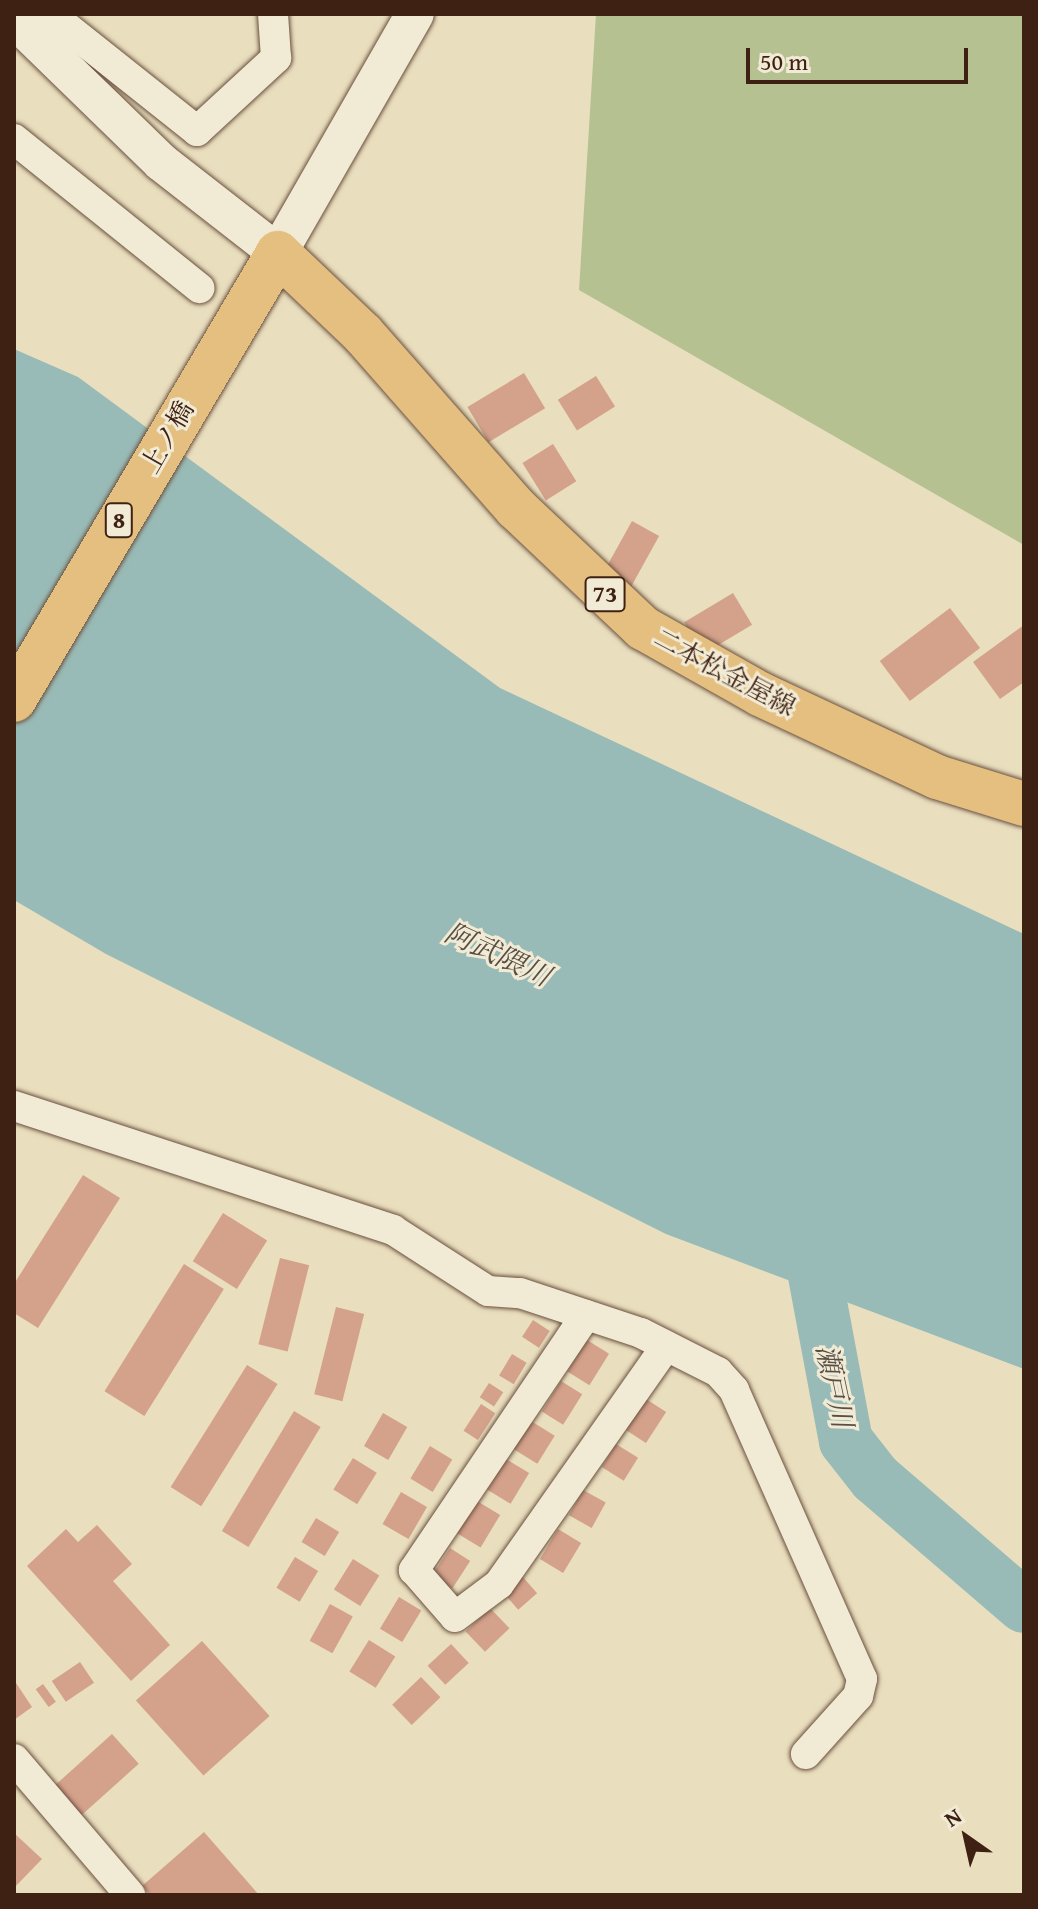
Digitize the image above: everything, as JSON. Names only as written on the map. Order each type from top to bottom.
[{"type":"main road","name":"上ノ橋","points":[[14,700],[224,339],[278,253]]},
{"type":"main road","name":"二本松金屋線","points":[[278,253],[363,334],[516,508],[643,628],[760,694],[937,777],[1024,804]]},
{"type":"street","points":[[50,14],[197,131],[276,58],[273,14]]},
{"type":"street","points":[[14,19],[161,162],[278,253],[415,14]]},
{"type":"street","points":[[14,139],[199,288]]},
{"type":"street","points":[[14,1106],[393,1230],[488,1291],[586,1315],[666,1346],[718,1372],[734,1390],[862,1679],[858,1696],[806,1754]]},
{"type":"street","points":[[586,1315],[414,1570],[455,1617],[499,1584],[666,1346]]},
{"type":"street","points":[[18,1774],[130,1895]]},
{"type":"green space","points":[[596,14],[1024,14],[1024,545],[579,290]]},
{"type":"water","name":"阿武隈川","points":[[14,349],[78,377],[500,688],[1024,934],[1024,1369],[666,1234],[106,954],[14,900]]},
{"type":"building","points":[[524,373],[545,408],[489,442],[467,407]]},
{"type":"building","points":[[596,376],[615,407],[577,430],[558,400]]},
{"type":"building","points":[[553,444],[576,481],[546,500],[522,463]]},
{"type":"building","points":[[632,521],[659,536],[629,591],[601,576]]},
{"type":"building","points":[[733,593],[752,625],[703,654],[684,622]]},
{"type":"building","points":[[950,608],[980,648],[910,701],[880,661]]},
{"type":"building","points":[[1024,625],[1024,682],[1000,699],[973,662]]},
{"type":"building","points":[[83,1175],[120,1198],[38,1328],[14,1313],[14,1284]]},
{"type":"building","points":[[223,1213],[267,1241],[237,1289],[193,1261]]},
{"type":"building","points":[[280,1258],[309,1265],[288,1352],[258,1344]]},
{"type":"building","points":[[184,1264],[224,1289],[144,1416],[105,1391]]},
{"type":"building","points":[[336,1307],[364,1314],[342,1401],[314,1394]]},
{"type":"building","points":[[533,1320],[550,1331],[539,1348],[522,1337]]},
{"type":"building","points":[[587,1340],[609,1354],[589,1385],[567,1371]]},
{"type":"building","points":[[512,1354],[527,1363],[514,1384],[499,1375]]},
{"type":"building","points":[[247,1365],[278,1384],[201,1506],[171,1487]]},
{"type":"building","points":[[561,1381],[582,1394],[563,1425],[542,1412]]},
{"type":"building","points":[[489,1383],[503,1392],[494,1407],[480,1397]]},
{"type":"building","points":[[646,1399],[666,1412],[646,1443],[626,1430]]},
{"type":"building","points":[[481,1404],[495,1413],[478,1440],[464,1431]]},
{"type":"building","points":[[294,1411],[321,1427],[248,1547],[222,1531]]},
{"type":"building","points":[[383,1413],[407,1427],[388,1460],[364,1446]]},
{"type":"building","points":[[531,1421],[555,1436],[537,1464],[514,1449]]},
{"type":"building","points":[[616,1444],[638,1458],[624,1481],[602,1467]]},
{"type":"building","points":[[430,1446],[452,1459],[433,1492],[410,1479]]},
{"type":"building","points":[[353,1458],[377,1473],[357,1504],[333,1489]]},
{"type":"building","points":[[506,1459],[529,1473],[511,1504],[487,1490]]},
{"type":"building","points":[[583,1490],[606,1503],[592,1528],[569,1515]]},
{"type":"building","points":[[401,1492],[427,1507],[408,1539],[382,1524]]},
{"type":"building","points":[[477,1501],[500,1515],[481,1547],[457,1534]]},
{"type":"building","points":[[316,1518],[339,1532],[325,1556],[302,1542]]},
{"type":"building","points":[[97,1525],[132,1564],[113,1581],[170,1645],[131,1681],[27,1566],[66,1529],[78,1542]]},
{"type":"building","points":[[558,1529],[581,1543],[563,1573],[540,1559]]},
{"type":"building","points":[[450,1548],[470,1561],[452,1589],[432,1576]]},
{"type":"building","points":[[295,1557],[318,1571],[300,1602],[276,1588]]},
{"type":"building","points":[[353,1559],[379,1575],[360,1606],[334,1590]]},
{"type":"building","points":[[522,1576],[537,1593],[518,1610],[503,1592]]},
{"type":"building","points":[[399,1597],[421,1610],[402,1642],[380,1629]]},
{"type":"building","points":[[330,1604],[353,1617],[332,1653],[310,1641]]},
{"type":"building","points":[[490,1608],[509,1628],[485,1652],[466,1632]]},
{"type":"building","points":[[369,1640],[395,1656],[376,1688],[349,1671]]},
{"type":"building","points":[[202,1641],[270,1716],[203,1776],[136,1701]]},
{"type":"building","points":[[451,1644],[469,1663],[445,1685],[428,1666]]},
{"type":"building","points":[[80,1662],[94,1683],[66,1702],[52,1681]]},
{"type":"building","points":[[421,1677],[440,1697],[412,1725],[392,1705]]},
{"type":"building","points":[[14,1680],[32,1707],[14,1720]]},
{"type":"building","points":[[43,1684],[56,1702],[49,1707],[36,1689]]},
{"type":"building","points":[[112,1734],[139,1764],[80,1817],[53,1787]]},
{"type":"building","points":[[204,1832],[259,1895],[150,1895],[142,1886]]},
{"type":"building","points":[[14,1833],[42,1859],[14,1888]]},
{"type":"waterway","name":"瀬戸川","points":[[804,1217],[846,1441],[875,1478],[1024,1606]]}]
